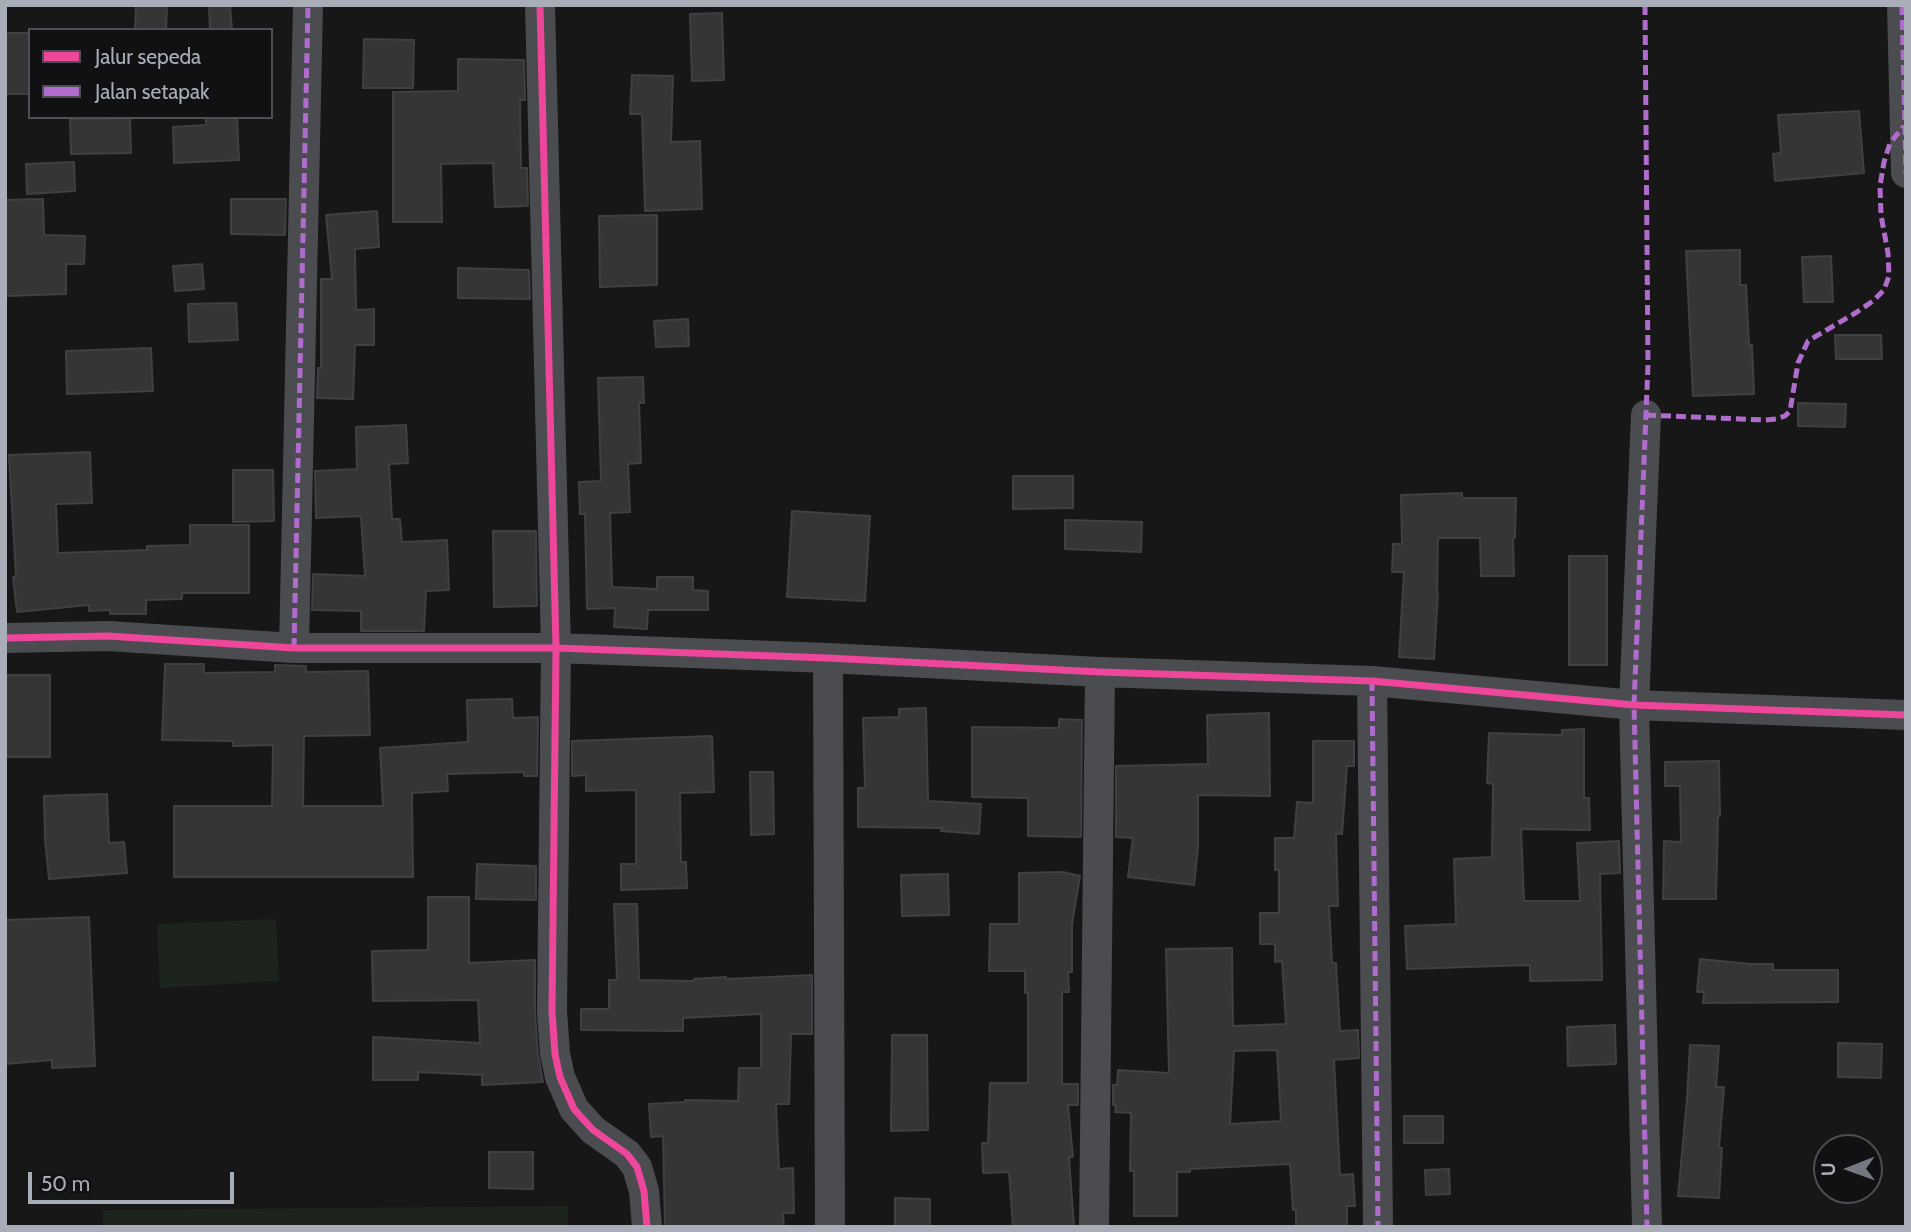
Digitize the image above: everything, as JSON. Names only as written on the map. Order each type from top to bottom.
[{"type":"street","points":[[294,648],[308,5]]},
{"type":"street","points":[[540,5],[556,648],[552,997],[555,1054],[560,1077],[574,1109],[593,1130],[627,1154],[637,1167],[644,1191],[647,1227]]},
{"type":"street","points":[[1902,5],[1906,173]]},
{"type":"street","points":[[1646,415],[1634,705],[1647,1227]]},
{"type":"street","points":[[5,638],[108,636],[294,648],[556,648],[828,658],[1372,681],[1634,705],[1906,715]]},
{"type":"street","points":[[828,658],[830,1227]]},
{"type":"street","points":[[1094,1227],[1100,671]]},
{"type":"street","points":[[1372,681],[1378,1227]]},
{"type":"shaded area","points":[[276,919],[279,981],[160,988],[157,924]]},
{"type":"shaded area","points":[[568,1206],[568,1227],[103,1227],[103,1210]]},
{"type":"building","points":[[136,5],[167,5],[166,28],[135,28]]},
{"type":"building","points":[[209,5],[230,5],[232,28],[210,28]]},
{"type":"building","points":[[722,13],[724,80],[692,81],[690,14]]},
{"type":"building","points":[[5,33],[28,33],[28,94],[5,94]]},
{"type":"building","points":[[364,39],[414,40],[413,88],[363,88]]},
{"type":"building","points":[[458,59],[524,60],[525,100],[520,100],[521,168],[527,168],[528,206],[495,207],[493,163],[441,164],[442,222],[393,222],[393,92],[458,91]]},
{"type":"building","points":[[632,75],[673,76],[671,142],[700,141],[702,209],[645,211],[642,114],[630,114]]},
{"type":"building","points":[[1859,111],[1864,173],[1775,181],[1773,154],[1781,153],[1778,115]]},
{"type":"building","points":[[70,119],[130,119],[131,153],[71,154]]},
{"type":"building","points":[[206,119],[237,119],[239,160],[174,163],[173,127],[206,125]]},
{"type":"building","points":[[74,162],[75,191],[27,194],[26,164]]},
{"type":"building","points":[[43,199],[44,235],[85,236],[84,264],[66,264],[66,294],[5,296],[5,200]]},
{"type":"building","points":[[231,199],[286,199],[285,235],[231,234]]},
{"type":"building","points":[[377,211],[379,247],[355,249],[356,310],[374,309],[374,345],[355,345],[353,399],[317,398],[318,368],[321,368],[321,279],[332,279],[326,215]]},
{"type":"building","points":[[657,215],[657,285],[600,287],[599,216]]},
{"type":"building","points":[[1740,250],[1740,285],[1746,285],[1754,394],[1693,396],[1686,251]]},
{"type":"building","points":[[1831,256],[1833,302],[1804,302],[1802,257]]},
{"type":"building","points":[[202,264],[204,289],[175,291],[173,266]]},
{"type":"building","points":[[458,268],[529,270],[530,299],[458,298]]},
{"type":"building","points":[[236,303],[238,340],[189,342],[188,304]]},
{"type":"building","points":[[688,319],[689,346],[656,347],[654,321]]},
{"type":"building","points":[[1835,335],[1881,335],[1882,359],[1836,359]]},
{"type":"building","points":[[151,348],[153,391],[67,394],[66,351]]},
{"type":"building","points":[[643,377],[644,403],[639,403],[641,463],[628,464],[630,512],[610,513],[612,587],[657,589],[657,577],[693,577],[693,590],[708,591],[708,610],[648,610],[647,629],[614,627],[615,608],[587,609],[585,514],[580,514],[579,482],[601,481],[598,378]]},
{"type":"building","points":[[1798,403],[1846,404],[1845,427],[1798,426]]},
{"type":"building","points":[[406,425],[408,463],[389,464],[392,519],[400,519],[402,542],[447,540],[449,590],[426,591],[424,631],[361,631],[361,611],[312,610],[313,574],[365,576],[361,516],[316,518],[315,471],[357,469],[356,427]]},
{"type":"building","points":[[90,452],[92,503],[56,504],[58,553],[147,550],[147,546],[190,545],[190,525],[249,525],[249,593],[182,593],[182,599],[146,600],[146,614],[110,614],[110,610],[89,611],[89,605],[17,612],[13,577],[16,577],[9,455]]},
{"type":"building","points":[[233,470],[273,470],[274,521],[233,522]]},
{"type":"building","points":[[1013,476],[1073,476],[1073,508],[1013,509]]},
{"type":"building","points":[[1462,493],[1462,498],[1516,498],[1514,576],[1481,576],[1480,538],[1438,538],[1434,659],[1399,657],[1404,572],[1392,572],[1393,544],[1402,544],[1401,495]]},
{"type":"building","points":[[792,511],[870,516],[865,601],[787,597]]},
{"type":"building","points":[[1065,520],[1142,522],[1141,552],[1065,549]]},
{"type":"building","points":[[493,531],[536,531],[537,606],[494,607]]},
{"type":"building","points":[[1569,556],[1607,556],[1607,665],[1569,665]]},
{"type":"building","points":[[165,664],[204,664],[204,673],[275,672],[275,665],[306,666],[306,672],[368,671],[370,735],[304,736],[303,806],[383,806],[380,748],[468,742],[467,700],[512,699],[513,718],[538,717],[537,776],[524,776],[524,772],[447,774],[448,791],[412,793],[413,877],[174,877],[174,806],[272,806],[273,745],[233,746],[233,741],[162,740]]},
{"type":"building","points":[[5,675],[50,675],[50,757],[5,757]]},
{"type":"building","points":[[926,708],[928,801],[981,804],[979,834],[941,831],[942,828],[858,827],[858,788],[865,788],[863,718],[899,717],[899,709]]},
{"type":"building","points":[[1269,713],[1270,796],[1198,795],[1198,847],[1194,885],[1128,877],[1133,838],[1116,837],[1116,766],[1208,764],[1207,715]]},
{"type":"building","points":[[1059,719],[1082,720],[1081,837],[1028,836],[1028,798],[972,797],[972,727],[1059,728]]},
{"type":"building","points":[[1584,729],[1584,798],[1589,798],[1590,830],[1521,829],[1524,901],[1580,901],[1577,843],[1619,841],[1620,873],[1600,874],[1602,980],[1530,981],[1530,965],[1407,969],[1405,926],[1456,924],[1454,859],[1492,857],[1493,784],[1487,783],[1489,733],[1562,735],[1562,730]]},
{"type":"building","points":[[712,736],[714,792],[680,793],[681,862],[686,862],[687,888],[621,890],[621,864],[636,864],[636,790],[586,791],[586,775],[572,776],[572,741]]},
{"type":"building","points":[[1313,741],[1354,741],[1354,766],[1347,766],[1342,834],[1336,834],[1338,906],[1329,906],[1340,1031],[1358,1030],[1359,1058],[1334,1060],[1340,1175],[1353,1174],[1355,1206],[1347,1206],[1347,1227],[1296,1227],[1290,1164],[1177,1172],[1177,1216],[1134,1216],[1134,1171],[1130,1171],[1131,1113],[1115,1112],[1113,1085],[1117,1085],[1118,1070],[1169,1073],[1166,949],[1232,948],[1233,1026],[1286,1024],[1282,961],[1275,962],[1275,944],[1260,944],[1260,913],[1279,913],[1279,870],[1275,870],[1275,838],[1294,838],[1297,802],[1313,803]],"holes":[[[1277,1050],[1281,1121],[1230,1124],[1234,1051]]]},
{"type":"building","points":[[1719,761],[1720,816],[1716,899],[1663,899],[1664,841],[1681,842],[1680,786],[1665,786],[1665,762]]},
{"type":"building","points":[[750,772],[773,772],[774,834],[751,835]]},
{"type":"building","points":[[107,794],[109,843],[124,842],[127,873],[49,879],[44,796]]},
{"type":"building","points":[[477,864],[536,866],[536,900],[476,899]]},
{"type":"building","points":[[1063,872],[1080,876],[1072,924],[1072,972],[1068,972],[1069,992],[1062,992],[1062,1084],[1078,1084],[1078,1105],[1068,1105],[1073,1157],[1069,1157],[1074,1227],[1013,1227],[1009,1172],[983,1173],[982,1143],[988,1143],[990,1083],[1028,1083],[1028,993],[1025,993],[1025,971],[989,971],[990,924],[1019,924],[1019,873]]},
{"type":"building","points":[[948,874],[949,915],[902,916],[901,875]]},
{"type":"building","points":[[428,897],[469,897],[469,963],[535,960],[535,1012],[543,1082],[482,1085],[482,1075],[418,1072],[418,1080],[373,1080],[373,1037],[480,1043],[478,1000],[373,1001],[372,951],[428,950]]},
{"type":"building","points":[[614,904],[637,904],[639,980],[694,981],[726,977],[812,975],[812,1034],[791,1034],[789,1104],[776,1104],[779,1169],[793,1168],[794,1213],[783,1213],[784,1227],[665,1227],[663,1136],[651,1137],[649,1104],[685,1100],[738,1101],[739,1068],[761,1068],[761,1014],[683,1018],[683,1031],[581,1030],[581,1009],[609,1009],[609,980],[617,980]]},
{"type":"building","points":[[89,917],[95,1066],[52,1068],[52,1060],[5,1064],[5,920]]},
{"type":"building","points":[[1700,959],[1773,964],[1773,970],[1838,970],[1838,1002],[1703,1003],[1704,992],[1697,992]]},
{"type":"building","points":[[1615,1025],[1616,1064],[1568,1066],[1567,1027]]},
{"type":"building","points":[[892,1035],[927,1035],[928,1130],[891,1131]]},
{"type":"building","points":[[1838,1043],[1882,1044],[1881,1078],[1838,1077]]},
{"type":"building","points":[[1690,1045],[1719,1046],[1716,1087],[1724,1087],[1719,1148],[1722,1148],[1719,1198],[1678,1196]]},
{"type":"building","points":[[1404,1116],[1443,1116],[1443,1143],[1404,1143]]},
{"type":"building","points":[[489,1152],[533,1152],[533,1189],[489,1188]]},
{"type":"building","points":[[1449,1169],[1450,1194],[1426,1195],[1425,1170]]},
{"type":"building","points":[[895,1198],[930,1199],[930,1227],[895,1227]]},
{"type":"marked path","points":[[294,648],[308,5]]},
{"type":"marked path","points":[[1645,5],[1648,365],[1634,705],[1647,1227]]},
{"type":"marked path","points":[[1902,5],[1906,173]]},
{"type":"marked path","points":[[1646,415],[1765,420],[1785,416],[1790,411],[1798,363],[1808,341],[1857,312],[1884,290],[1889,276],[1880,186],[1890,143],[1904,126]]},
{"type":"marked path","points":[[1372,681],[1378,1227]]},
{"type":"cycle path","points":[[540,5],[556,648],[552,1011],[555,1054],[560,1077],[574,1109],[593,1130],[627,1154],[637,1167],[644,1191],[647,1227]]},
{"type":"cycle path","points":[[5,638],[108,636],[294,648],[556,648],[828,658],[1100,672],[1372,681],[1634,705],[1906,715]]}]
